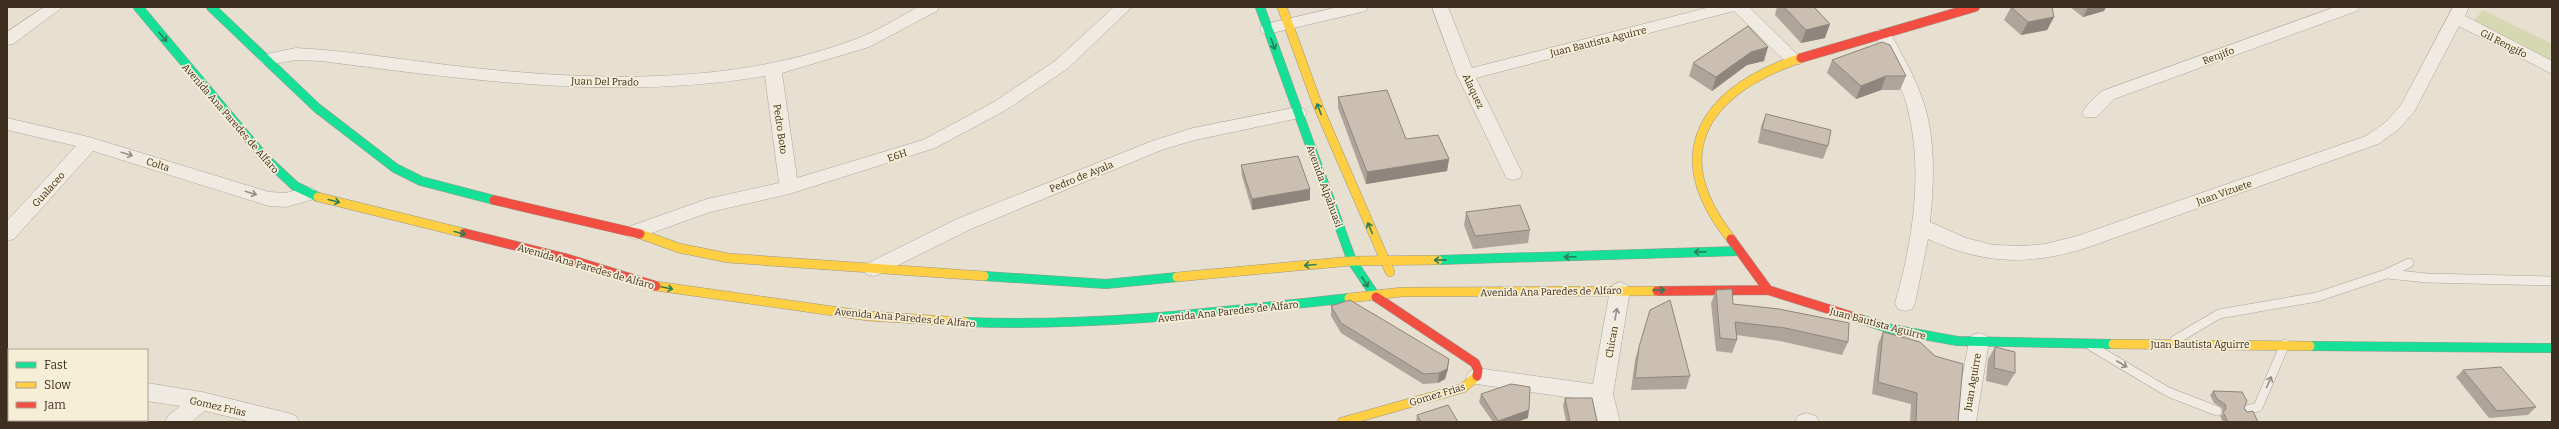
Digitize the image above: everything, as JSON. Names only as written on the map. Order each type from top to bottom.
[{"type":"main road","name":"Avenida Ana Paredes de Alfaro","points":[[138,7],[269,162],[284,178],[307,194],[565,258],[666,289],[868,316],[997,324],[1099,323],[1190,316],[1373,295],[1399,286],[1620,290],[1768,290]]},
{"type":"main road","points":[[211,7],[268,59],[317,108],[352,137],[395,168],[421,181],[452,190],[635,232],[679,248],[728,258],[1106,284],[1352,261],[1739,251]]},
{"type":"main road","name":"Avenida Alpahuasi","points":[[1260,7],[1352,261],[1373,295],[1475,362],[1478,370],[1477,377]]},
{"type":"main road","points":[[1282,7],[1318,106],[1384,261],[1399,286],[1411,301]]},
{"type":"main road","points":[[1768,290],[1715,218],[1700,187],[1696,153],[1700,135],[1712,114],[1729,94],[1755,77],[1794,60],[1975,7]]},
{"type":"main road","name":"Juan Bautista Aguirre","points":[[1768,290],[1849,317],[1913,334],[1979,341],[2088,344],[2285,344],[2552,348]]},
{"type":"main road","name":"Avenida Alpahuasi","points":[[1423,316],[1433,333]]},
{"type":"main road","name":"Gomez Frias","points":[[1342,422],[1463,388],[1477,377]]},
{"type":"street","points":[[7,40],[55,7]]},
{"type":"street","name":"Juan Del Prado","points":[[268,59],[296,54],[482,76],[572,81],[666,82],[722,79],[774,70],[809,61],[879,35],[910,20],[931,7]]},
{"type":"street","name":"E6H","points":[[635,232],[707,206],[789,187],[929,144],[968,125],[1061,65],[1124,7]]},
{"type":"street","points":[[1268,29],[1360,7]]},
{"type":"street","name":"Alaquez","points":[[1440,7],[1466,75],[1513,173]]},
{"type":"street","name":"Juan Bautista Aguirre","points":[[1466,75],[1730,7]]},
{"type":"street","points":[[1739,7],[1794,60]]},
{"type":"street","name":"Renjifo","points":[[2092,113],[2100,101],[2115,92],[2352,7]]},
{"type":"street","name":"Gil Rengifo","points":[[2459,13],[2552,68]]},
{"type":"street","name":"Juan Vizuete","points":[[1919,225],[1936,234],[1979,249],[2002,253],[2039,252],[2079,243],[2372,140],[2393,125],[2408,108],[2459,13]]},
{"type":"street","points":[[1883,34],[1907,82],[1917,107],[1922,155],[1917,252],[1905,303]]},
{"type":"street","name":"Pedro Boto","points":[[774,70],[789,187]]},
{"type":"street","name":"Pedro de Ayala","points":[[873,269],[964,224],[1158,145],[1193,134],[1298,113]]},
{"type":"street","name":"Colta","points":[[7,124],[89,143],[269,199],[286,200],[307,194]]},
{"type":"street","name":"Gualaceo","points":[[7,234],[89,143]]},
{"type":"street","name":"Chican","points":[[1602,394],[1620,290]]},
{"type":"street","name":"Juan Aguirre","points":[[1965,422],[1979,341]]},
{"type":"street","name":"Gomez Frias","points":[[1477,377],[1565,387],[1602,394]]},
{"type":"street","name":"Gomez Frias","points":[[148,392],[202,401],[288,422]]},
{"type":"street","points":[[1602,394],[1609,422]]},
{"type":"street","points":[[176,422],[202,401]]},
{"type":"lane","points":[[2169,344],[2219,314],[2317,298],[2386,274],[2409,263]]},
{"type":"lane","points":[[2386,274],[2427,278],[2552,281]]},
{"type":"lane","points":[[2088,344],[2175,394],[2203,408],[2217,411]]},
{"type":"lane","points":[[2246,410],[2258,407],[2285,344]]},
{"type":"green space","points":[[2483,10],[2552,44],[2552,63],[2473,22]]},
{"type":"building","points":[[1784,7],[1814,7],[1830,24],[1806,30]]},
{"type":"building","points":[[2011,7],[2052,7],[2054,17],[2028,22]]},
{"type":"building","points":[[1748,26],[1768,47],[1751,52],[1716,77],[1693,63]]},
{"type":"building","points":[[1882,42],[1890,45],[1906,76],[1886,76],[1861,86],[1832,60]]},
{"type":"building","points":[[1387,90],[1406,139],[1438,135],[1449,159],[1367,172],[1338,97]]},
{"type":"building","points":[[1766,114],[1831,130],[1828,146],[1762,129]]},
{"type":"building","points":[[1298,156],[1310,189],[1252,199],[1241,165]]},
{"type":"building","points":[[1520,205],[1530,230],[1475,236],[1466,212]]},
{"type":"building","points":[[1732,289],[1733,304],[1779,309],[1849,323],[1848,342],[1785,328],[1735,322],[1737,340],[1720,338],[1716,290]]},
{"type":"building","points":[[1350,300],[1449,359],[1447,369],[1439,373],[1424,374],[1341,323],[1331,306]]},
{"type":"building","points":[[1670,300],[1690,376],[1635,378],[1639,347],[1650,310]]},
{"type":"building","points":[[1883,332],[1920,342],[1935,356],[1963,364],[1958,422],[1916,422],[1917,393],[1878,382]]},
{"type":"building","points":[[1995,347],[2015,352],[2015,373],[1994,368]]},
{"type":"building","points":[[2501,367],[2536,407],[2497,411],[2463,370]]},
{"type":"building","points":[[1511,384],[1530,387],[1529,410],[1498,421],[1481,394]]},
{"type":"building","points":[[2213,391],[2242,392],[2247,401],[2244,408],[2247,412],[2253,411],[2258,422],[2228,422],[2223,412],[2226,409],[2225,404],[2217,399]]},
{"type":"building","points":[[1565,398],[1592,398],[1597,422],[1570,422]]},
{"type":"building","points":[[1448,405],[1458,422],[1421,422],[1417,415]]},
{"type":"traffic: fast","points":[[138,7],[264,157],[295,186],[318,197]]},
{"type":"traffic: fast","points":[[211,7],[317,108],[395,168],[421,181],[494,200]]},
{"type":"traffic: fast","points":[[1260,7],[1352,261],[1376,297]]},
{"type":"traffic: fast","points":[[1438,260],[1563,258],[1739,251]]},
{"type":"traffic: fast","points":[[984,276],[1106,284],[1177,277]]},
{"type":"traffic: fast","points":[[965,322],[1013,324],[1110,322],[1206,314],[1349,298]]},
{"type":"traffic: fast","points":[[1860,319],[1891,329],[1957,341],[2113,344]]},
{"type":"traffic: fast","points":[[2310,346],[2552,348]]},
{"type":"traffic: slow","points":[[1282,7],[1318,106],[1390,272]]},
{"type":"traffic: slow","points":[[1731,239],[1717,221],[1702,194],[1696,162],[1699,140],[1708,120],[1721,103],[1738,88],[1758,76],[1801,58]]},
{"type":"traffic: slow","points":[[318,197],[464,233]]},
{"type":"traffic: slow","points":[[640,234],[679,248],[728,258],[984,276]]},
{"type":"traffic: slow","points":[[1177,277],[1352,261],[1438,260]]},
{"type":"traffic: slow","points":[[656,286],[868,316],[965,322]]},
{"type":"traffic: slow","points":[[1349,298],[1402,292],[1657,291]]},
{"type":"traffic: slow","points":[[2113,344],[2310,346]]},
{"type":"traffic: slow","points":[[1342,422],[1463,388],[1477,376]]},
{"type":"traffic: jam","points":[[1801,58],[1975,7]]},
{"type":"traffic: jam","points":[[494,200],[640,234]]},
{"type":"traffic: jam","points":[[464,233],[565,258],[656,286]]},
{"type":"traffic: jam","points":[[1731,239],[1768,290],[1860,319]]},
{"type":"traffic: jam","points":[[1657,291],[1768,290]]},
{"type":"traffic: jam","points":[[1376,297],[1475,363],[1478,370],[1477,376]]}]
